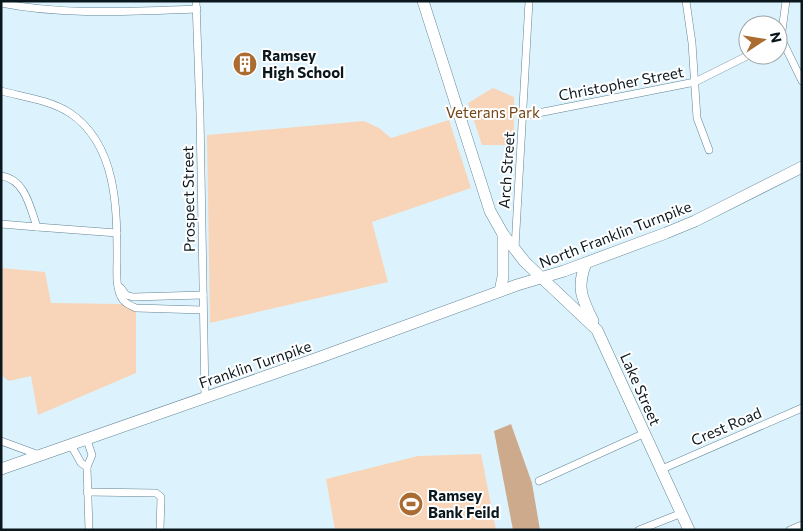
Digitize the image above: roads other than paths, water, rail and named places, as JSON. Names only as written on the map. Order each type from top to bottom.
[{"type":"main road","name":"Lake Street","points":[[422,1],[490,211],[502,234],[515,251],[597,330],[689,530]]},
{"type":"main road","name":"North Franklin Turnpike","points":[[517,285],[586,263],[695,221],[802,167]]},
{"type":"main road","points":[[500,291],[503,277],[502,234]]},
{"type":"main road","points":[[586,263],[581,276],[580,288],[597,330]]},
{"type":"main road","name":"Franklin Turnpike","points":[[1,469],[318,358],[517,285]]},
{"type":"street","name":"Arch Street","points":[[515,251],[529,1]]},
{"type":"street","points":[[686,1],[692,43],[697,118],[710,150]]},
{"type":"street","points":[[784,15],[786,1]]},
{"type":"street","points":[[1,3],[72,11],[110,12],[196,5]]},
{"type":"street","name":"Prospect Street","points":[[196,5],[205,397]]},
{"type":"street","points":[[788,54],[802,81]]},
{"type":"street","name":"Christopher Street","points":[[523,116],[695,82],[738,60]]},
{"type":"street","points":[[1,91],[46,102],[70,113],[88,129],[102,150],[109,170],[116,202],[119,286],[123,300],[136,308],[203,310]]},
{"type":"street","points":[[1,176],[12,179],[23,190],[37,227]]},
{"type":"street","points":[[1,224],[117,233]]},
{"type":"street","points":[[119,286],[126,295],[133,297],[203,295]]},
{"type":"street","name":"Crest Road","points":[[662,469],[802,408]]},
{"type":"street","points":[[540,480],[645,433]]},
{"type":"street","points":[[87,440],[92,455],[87,467],[89,530]]},
{"type":"street","points":[[1,441],[40,456]]},
{"type":"street","points":[[71,445],[81,463],[87,467]]},
{"type":"street","points":[[87,492],[156,493],[160,497],[160,530]]},
{"type":"street","points":[[639,530],[682,514]]},
{"type":"street","points":[[790,530],[802,525]]},
{"type":"place","name":"Ramsey High School","points":[[245,64]]},
{"type":"place","name":"Ramsey Bank Feild","points":[[411,504]]},
{"type":"park label","name":"Veterans Park","points":[[493,112]]}]
